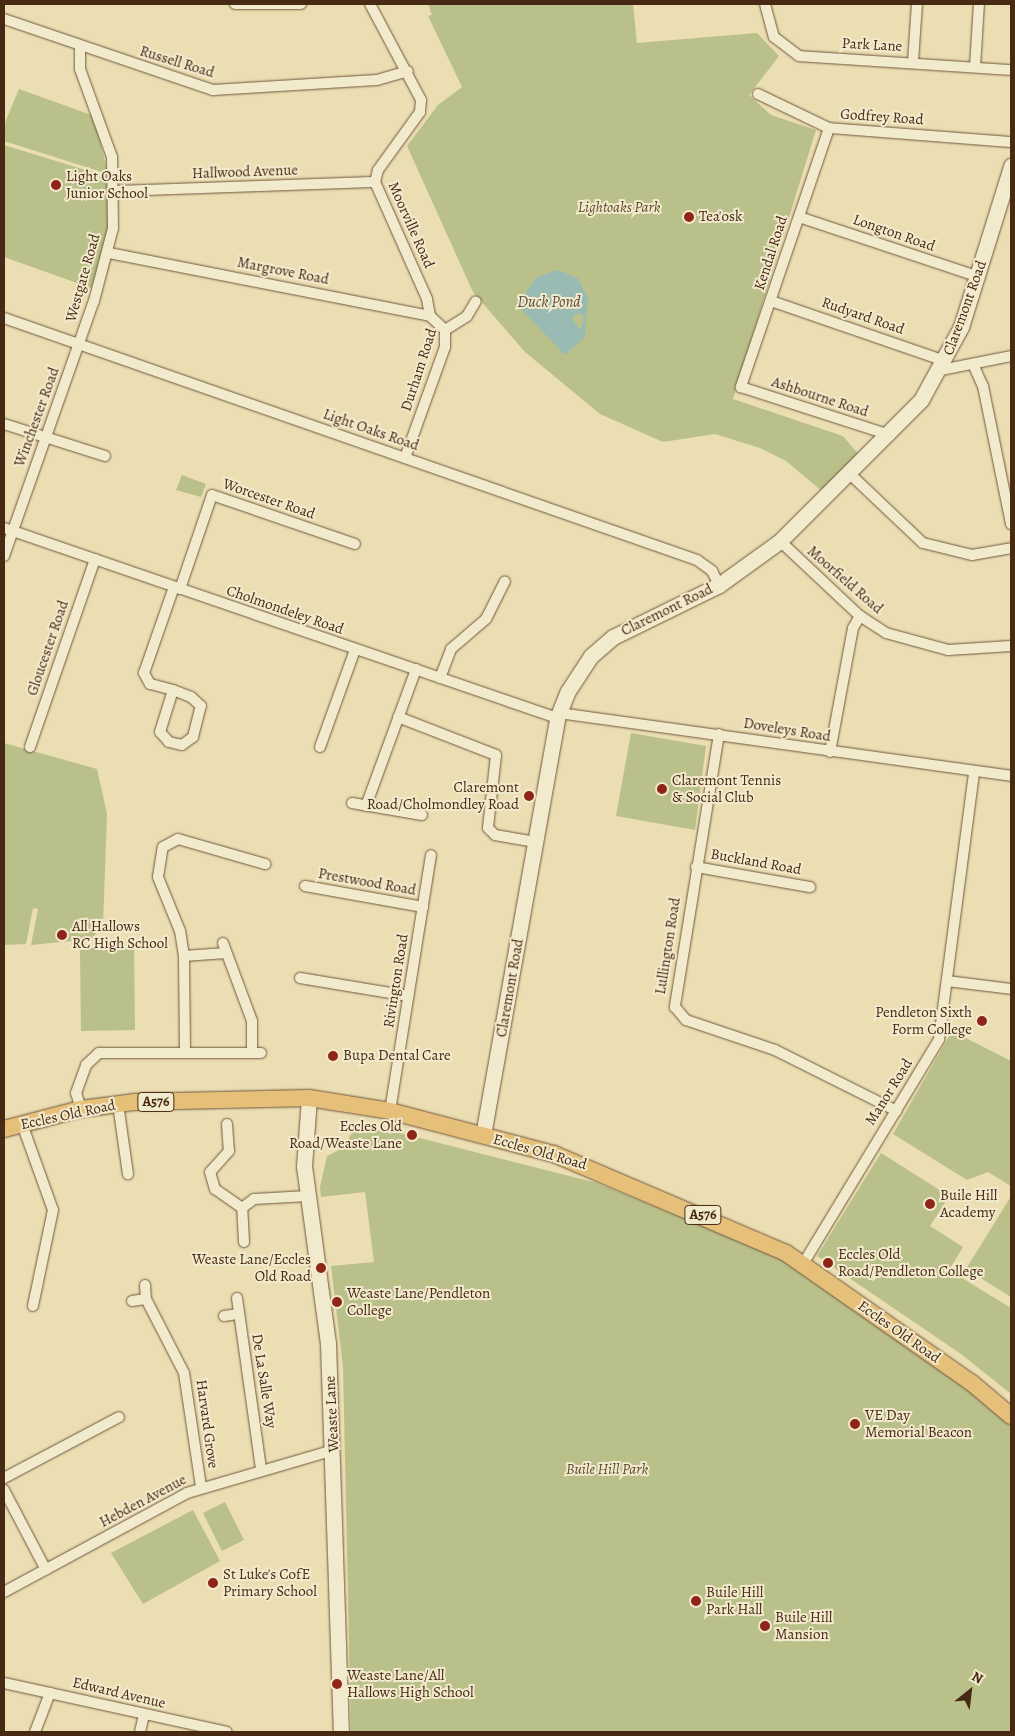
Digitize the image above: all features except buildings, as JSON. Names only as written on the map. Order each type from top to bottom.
[{"type":"main road","name":"Claremont Road","points":[[483,1135],[558,716],[582,668],[605,642],[719,585],[780,541],[890,435],[943,365],[979,277],[1011,166]]},
{"type":"main road","name":"Eccles Old Road","points":[[4,1129],[81,1109],[118,1104],[309,1098],[390,1111],[483,1135],[594,1168],[759,1239],[803,1264],[972,1383],[1011,1416]]},
{"type":"main road","name":"Weaste Lane","points":[[309,1098],[304,1166],[328,1343],[334,1450],[341,1732]]},
{"type":"street","points":[[236,4],[300,4]]},
{"type":"street","name":"Moorville Road","points":[[370,4],[408,71],[421,100],[420,112],[378,170],[376,182],[427,300],[430,316]]},
{"type":"street","name":"Park Lane","points":[[765,4],[774,37],[793,54],[1011,70]]},
{"type":"street","points":[[913,62],[917,4]]},
{"type":"street","points":[[975,67],[979,4]]},
{"type":"street","name":"Russell Road","points":[[4,19],[212,90],[377,80],[408,71]]},
{"type":"street","name":"Westgate Road","points":[[79,344],[108,253],[115,191],[107,139],[77,61],[80,46]]},
{"type":"street","name":"Godfrey Road","points":[[758,94],[829,128],[1011,142]]},
{"type":"street","name":"Kendal Road","points":[[741,387],[772,301],[829,128]]},
{"type":"street","name":"Hallwood Avenue","points":[[115,191],[376,182]]},
{"type":"street","name":"Longton Road","points":[[799,217],[979,277]]},
{"type":"street","name":"Margrove Road","points":[[108,253],[430,316]]},
{"type":"street","name":"Durham Road","points":[[405,458],[445,347],[445,330],[467,316],[476,301]]},
{"type":"street","name":"Rudyard Road","points":[[772,301],[943,365]]},
{"type":"street","points":[[430,316],[445,330]]},
{"type":"street","name":"Light Oaks Road","points":[[4,318],[698,560],[708,567],[719,585]]},
{"type":"street","name":"Winchester Road","points":[[4,556],[8,530],[45,438],[79,344]]},
{"type":"street","points":[[943,365],[973,364],[1011,356]]},
{"type":"street","points":[[973,364],[984,386],[1011,524]]},
{"type":"street","name":"Ashbourne Road","points":[[741,387],[890,435]]},
{"type":"street","points":[[4,424],[105,456]]},
{"type":"street","points":[[850,475],[924,543],[972,555],[1011,548]]},
{"type":"street","name":"Worcester Road","points":[[177,588],[212,494],[355,544]]},
{"type":"street","name":"Cholmondeley Road","points":[[8,530],[355,650],[558,716]]},
{"type":"street","name":"Moorfield Road","points":[[780,541],[860,616],[886,633],[933,648],[981,651],[1011,646]]},
{"type":"street","name":"Gloucester Road","points":[[30,747],[95,559]]},
{"type":"street","points":[[440,678],[451,649],[486,619],[506,581]]},
{"type":"street","points":[[172,690],[160,732],[169,742],[182,745],[193,737],[202,710],[194,699],[172,690],[150,684],[144,673],[177,588]]},
{"type":"street","points":[[830,752],[853,628],[860,616]]},
{"type":"street","points":[[320,747],[355,650]]},
{"type":"street","points":[[366,806],[416,669]]},
{"type":"street","name":"Doveleys Road","points":[[558,716],[719,734],[830,752],[1011,776]]},
{"type":"street","points":[[398,718],[496,755],[488,828],[495,835],[535,842]]},
{"type":"street","name":"Lullington Road","points":[[719,734],[673,996],[677,1012],[691,1022],[788,1056],[897,1111]]},
{"type":"street","name":"Manor Road","points":[[803,1264],[939,1039],[974,772]]},
{"type":"street","points":[[352,803],[422,815]]},
{"type":"street","points":[[185,1053],[184,956],[180,931],[158,877],[165,844],[178,839],[265,864]]},
{"type":"street","name":"Rivington Road","points":[[390,1111],[432,855]]},
{"type":"street","name":"Buckland Road","points":[[696,867],[810,887]]},
{"type":"street","name":"Prestwood Road","points":[[306,886],[423,908]]},
{"type":"street","points":[[81,1109],[76,1093],[86,1065],[99,1053],[257,1053],[252,1022],[225,948],[184,956]]},
{"type":"street","points":[[300,978],[409,996]]},
{"type":"street","points":[[947,981],[1011,989]]},
{"type":"street","points":[[118,1104],[128,1174]]},
{"type":"street","points":[[22,1124],[53,1210],[33,1306]]},
{"type":"street","points":[[227,1124],[229,1151],[210,1172],[215,1189],[242,1208]]},
{"type":"street","points":[[242,1208],[254,1200],[308,1196]]},
{"type":"street","points":[[242,1208],[244,1242]]},
{"type":"street","name":"Harvard Grove","points":[[145,1285],[146,1299],[184,1373],[201,1487]]},
{"type":"street","name":"De La Salle Way","points":[[236,1298],[261,1469]]},
{"type":"street","points":[[132,1301],[146,1299]]},
{"type":"street","points":[[224,1316],[239,1314]]},
{"type":"street","points":[[4,1478],[118,1417]]},
{"type":"street","name":"Hebden Avenue","points":[[4,1592],[201,1487],[334,1450]]},
{"type":"street","points":[[4,1490],[46,1570]]},
{"type":"street","name":"Edward Avenue","points":[[4,1683],[227,1732]]},
{"type":"street","points":[[35,1732],[50,1693]]},
{"type":"street","points":[[140,1732],[144,1714]]},
{"type":"green space","name":"Lightoaks Park","points":[[428,4],[633,4],[637,43],[757,33],[779,56],[749,95],[771,115],[816,130],[733,399],[843,436],[859,455],[822,491],[786,461],[760,448],[715,434],[663,442],[600,414],[525,352],[473,292],[407,146],[438,105],[462,87],[428,16],[432,15]]},
{"type":"green space","points":[[19,89],[94,116],[108,174],[4,141],[4,125]]},
{"type":"green space","name":"Light Oaks Junior School","points":[[4,145],[108,177],[108,240],[91,288],[4,257]]},
{"type":"green space","points":[[182,475],[206,484],[201,497],[176,490]]},
{"type":"green space","name":"Claremont Tennis & Social Club","points":[[631,733],[706,746],[695,830],[616,816]]},
{"type":"green space","points":[[4,743],[97,769],[107,814],[103,926],[91,939],[31,945],[38,909],[33,908],[26,944],[4,945]]},
{"type":"green space","points":[[80,948],[134,948],[135,1030],[81,1031]]},
{"type":"green space","points":[[952,1031],[1011,1061],[1011,1186],[988,1172],[967,1180],[893,1134]]},
{"type":"green space","name":"Buile Hill Park","points":[[370,1130],[400,1133],[597,1183],[767,1252],[804,1272],[995,1406],[1011,1427],[1011,1732],[351,1732],[343,1367],[331,1266],[374,1262],[365,1192],[321,1197],[320,1187],[327,1156],[343,1148],[352,1133]]},
{"type":"green space","points":[[881,1153],[949,1196],[930,1226],[963,1247],[949,1270],[1011,1308],[1011,1394],[961,1354],[817,1256]]},
{"type":"green space","points":[[1011,1198],[1011,1297],[966,1269]]},
{"type":"green space","points":[[225,1502],[244,1540],[222,1551],[203,1513]]},
{"type":"green space","points":[[193,1510],[220,1561],[143,1604],[111,1553]]},
{"type":"water","name":"Duck Pond","points":[[557,270],[578,278],[588,299],[585,337],[565,355],[517,305],[536,278]],"holes":[[[581,313],[584,318],[581,331],[573,320],[573,315]]]},
{"type":"place","name":"Light Oaks Junior School","points":[[56,185]]},
{"type":"place","name":"Tea'osk","points":[[689,217]]},
{"type":"place","name":"Claremont Tennis & Social Club","points":[[662,789]]},
{"type":"place","name":"Claremont Road/Cholmondley Road","points":[[529,796]]},
{"type":"place","name":"All Hallows RC High School","points":[[62,935]]},
{"type":"place","name":"Pendleton Sixth Form College","points":[[982,1021]]},
{"type":"place","name":"Bupa Dental Care","points":[[333,1056]]},
{"type":"place","name":"Eccles Old Road/Weaste Lane","points":[[412,1135]]},
{"type":"place","name":"Buile Hill Academy","points":[[930,1204]]},
{"type":"place","name":"Eccles Old Road/Pendleton College","points":[[828,1263]]},
{"type":"place","name":"Weaste Lane/Eccles Old Road","points":[[321,1268]]},
{"type":"place","name":"Weaste Lane/Pendleton College","points":[[337,1302]]},
{"type":"place","name":"VE Day Memorial Beacon","points":[[855,1424]]},
{"type":"place","name":"St Luke's CofE Primary School","points":[[213,1583]]},
{"type":"place","name":"Buile Hill Park Hall","points":[[696,1601]]},
{"type":"place","name":"Buile Hill Mansion","points":[[765,1626]]},
{"type":"place","name":"Weaste Lane/All Hallows High School","points":[[337,1684]]}]
